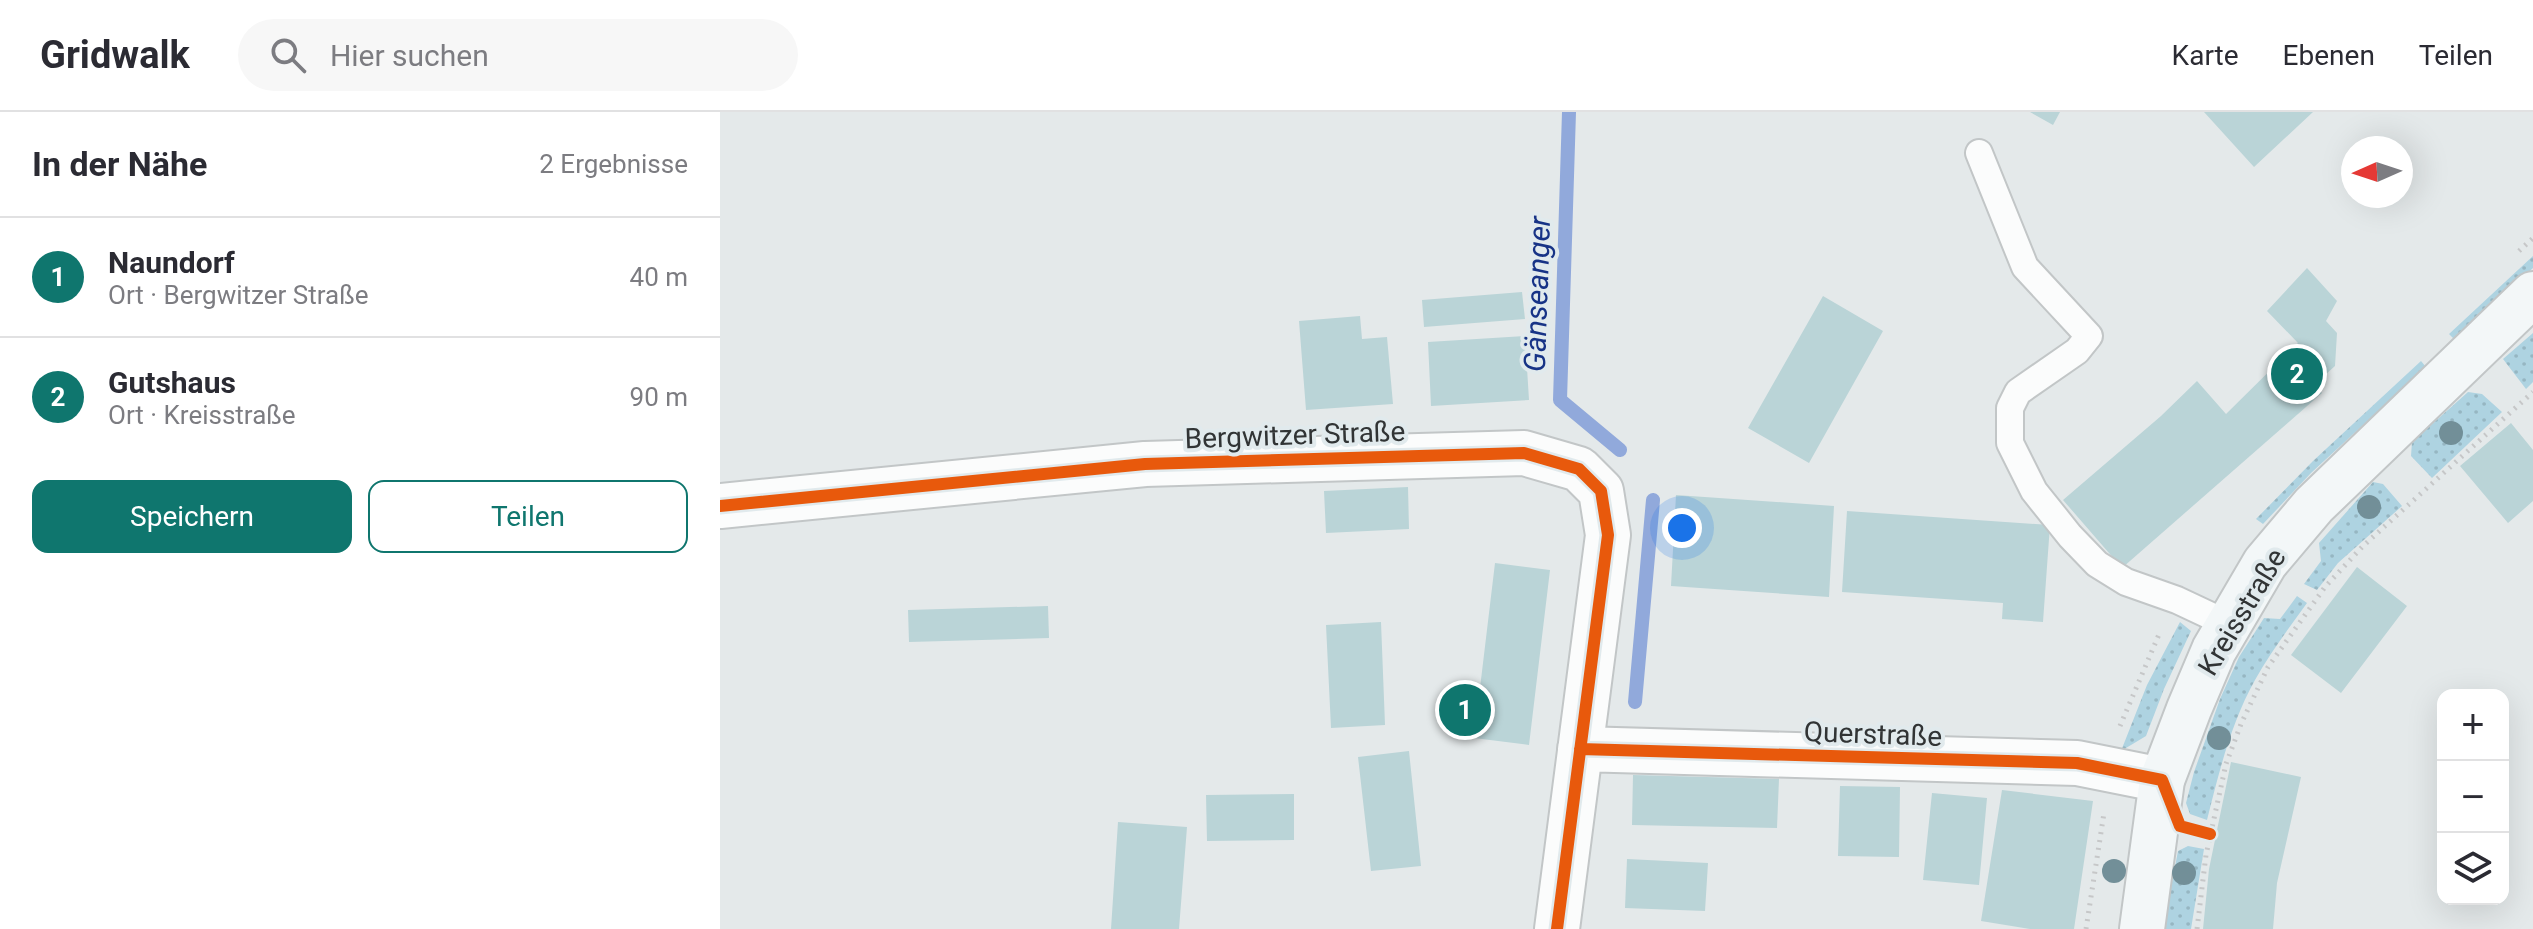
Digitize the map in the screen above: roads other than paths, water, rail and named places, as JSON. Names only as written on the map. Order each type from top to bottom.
[{"type":"main road","name":"Kreisstraße","points":[[2142,929],[2162,780],[2189,709],[2228,624],[2265,563],[2314,505],[2533,294]]},
{"type":"street","name":"Bergwitzer Straße","points":[[720,506],[1145,464],[1524,453],[1579,469],[1601,491],[1608,535],[1557,929]]},
{"type":"street","name":"Querstraße","points":[[1580,749],[2077,763],[2162,780]]},
{"type":"lane","points":[[1979,153],[2025,267],[2089,336],[2077,351],[2018,392],[2010,408],[2010,443],[2034,491],[2097,564],[2126,582],[2177,600],[2228,624]]},
{"type":"waterway","name":"Gänseanger","points":[[1569,112],[1560,400],[1620,450]]},
{"type":"waterway","name":"Gänseanger","points":[[1635,702],[1653,500]]},
{"type":"place","name":"Gutshaus","points":[[2297,374]]},
{"type":"place","name":"Naundorf","points":[[1465,710]]}]
